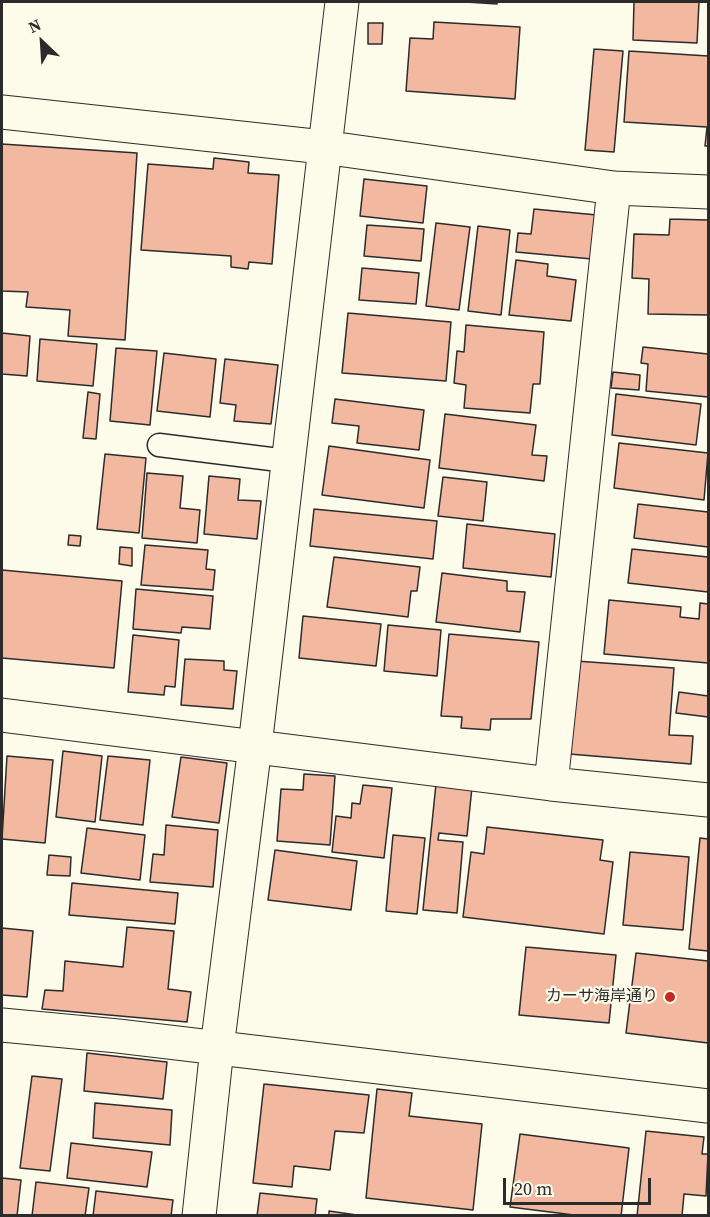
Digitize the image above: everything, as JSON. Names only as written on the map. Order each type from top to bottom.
[{"type":"street","points":[[199,1215],[323,147],[342,2]]},
{"type":"street","points":[[2,112],[323,147],[614,188],[708,192]]},
{"type":"street","points":[[551,784],[614,188]]},
{"type":"street","points":[[2,715],[551,784],[708,800]]},
{"type":"street","points":[[2,1025],[708,1106]]},
{"type":"lane","points":[[159,446],[287,461]]},
{"type":"building","points":[[466,2],[497,2],[497,4]]},
{"type":"building","points":[[634,2],[699,2],[697,43],[633,40]]},
{"type":"building","points":[[434,22],[520,27],[515,99],[406,91],[410,38],[433,39]]},
{"type":"building","points":[[368,23],[383,23],[382,44],[368,44]]},
{"type":"building","points":[[594,49],[623,51],[614,152],[585,150]]},
{"type":"building","points":[[629,51],[708,56],[708,146],[705,146],[707,127],[624,122]]},
{"type":"building","points":[[2,144],[137,153],[125,340],[68,336],[70,310],[26,307],[28,292],[2,291]]},
{"type":"building","points":[[214,158],[249,162],[248,173],[279,175],[272,264],[249,262],[248,269],[231,267],[231,256],[141,250],[148,164],[213,169]]},
{"type":"building","points":[[364,179],[427,186],[423,223],[360,216]]},
{"type":"building","points":[[534,209],[597,215],[592,259],[516,252],[518,233],[531,234]]},
{"type":"building","points":[[670,219],[708,220],[708,315],[648,314],[649,279],[632,278],[634,234],[669,235]]},
{"type":"building","points":[[436,223],[470,227],[459,310],[426,306]]},
{"type":"building","points":[[367,225],[424,229],[421,261],[364,256]]},
{"type":"building","points":[[478,226],[510,230],[501,315],[468,311]]},
{"type":"building","points":[[516,260],[548,264],[547,276],[576,280],[571,321],[509,315]]},
{"type":"building","points":[[362,268],[419,273],[416,304],[359,300]]},
{"type":"building","points":[[348,313],[451,322],[446,381],[342,373]]},
{"type":"building","points":[[466,325],[544,332],[540,384],[533,384],[530,413],[464,408],[466,385],[454,383],[457,351],[464,352]]},
{"type":"building","points":[[2,333],[30,336],[27,376],[2,374]]},
{"type":"building","points":[[40,339],[97,344],[93,386],[37,381]]},
{"type":"building","points":[[643,347],[708,354],[708,397],[646,391],[648,364],[641,363]]},
{"type":"building","points":[[116,348],[157,351],[150,425],[110,421]]},
{"type":"building","points":[[164,353],[216,359],[210,417],[157,411]]},
{"type":"building","points":[[225,359],[278,365],[271,424],[234,421],[236,405],[220,403]]},
{"type":"building","points":[[613,372],[640,375],[639,390],[611,388]]},
{"type":"building","points":[[88,392],[100,394],[96,439],[83,438]]},
{"type":"building","points":[[616,394],[701,404],[696,445],[612,435]]},
{"type":"building","points":[[335,399],[424,410],[419,450],[357,443],[359,426],[332,423]]},
{"type":"building","points":[[445,414],[536,425],[532,455],[547,456],[544,481],[439,468]]},
{"type":"building","points":[[619,443],[708,453],[704,500],[614,488]]},
{"type":"building","points":[[329,446],[430,460],[424,508],[322,495]]},
{"type":"building","points":[[105,454],[146,458],[139,533],[97,529]]},
{"type":"building","points":[[147,473],[183,476],[180,508],[200,510],[197,543],[142,538]]},
{"type":"building","points":[[209,476],[240,479],[238,500],[261,501],[257,539],[204,534]]},
{"type":"building","points":[[443,477],[487,482],[483,521],[438,516]]},
{"type":"building","points":[[638,504],[708,512],[708,547],[634,538]]},
{"type":"building","points":[[314,509],[437,521],[433,559],[310,546]]},
{"type":"building","points":[[467,524],[555,534],[551,577],[463,568]]},
{"type":"building","points":[[69,535],[81,536],[80,546],[68,545]]},
{"type":"building","points":[[145,545],[208,550],[206,569],[215,570],[213,590],[141,585]]},
{"type":"building","points":[[120,547],[132,548],[132,566],[119,564]]},
{"type":"building","points":[[632,549],[708,557],[708,592],[628,583]]},
{"type":"building","points":[[334,557],[420,567],[417,591],[411,591],[408,617],[327,607]]},
{"type":"building","points":[[2,570],[122,581],[114,668],[2,658]]},
{"type":"building","points":[[442,573],[507,581],[507,591],[525,592],[520,632],[436,622]]},
{"type":"building","points":[[136,589],[213,596],[210,629],[182,627],[181,633],[133,629]]},
{"type":"building","points":[[609,600],[681,607],[680,617],[699,619],[700,603],[708,604],[708,663],[604,654]]},
{"type":"building","points":[[303,616],[381,624],[376,666],[299,658]]},
{"type":"building","points":[[388,625],[441,630],[437,676],[384,671]]},
{"type":"building","points":[[449,634],[539,642],[531,719],[491,719],[490,730],[461,728],[462,717],[441,716]]},
{"type":"building","points":[[133,635],[179,640],[175,687],[165,686],[164,695],[128,692]]},
{"type":"building","points":[[185,659],[224,661],[224,670],[237,671],[233,709],[181,705]]},
{"type":"building","points":[[576,661],[674,668],[669,735],[693,736],[691,764],[569,754]]},
{"type":"building","points":[[679,692],[708,696],[708,717],[676,713]]},
{"type":"building","points":[[63,751],[102,756],[95,822],[56,817]]},
{"type":"building","points":[[7,756],[53,760],[45,843],[2,839]]},
{"type":"building","points":[[108,756],[150,760],[143,825],[100,820]]},
{"type":"building","points":[[181,757],[227,763],[219,823],[172,817]]},
{"type":"building","points":[[304,774],[335,776],[330,845],[277,841],[281,789],[303,790]]},
{"type":"building","points":[[436,784],[472,787],[467,836],[439,833],[438,840],[463,842],[457,913],[423,910]]},
{"type":"building","points":[[363,785],[392,788],[384,858],[332,852],[336,816],[351,818],[352,803],[360,804]]},
{"type":"building","points":[[166,825],[218,830],[213,887],[150,882],[153,854],[164,855]]},
{"type":"building","points":[[487,827],[603,840],[600,860],[613,862],[604,934],[463,917],[471,852],[484,854]]},
{"type":"building","points":[[87,828],[145,835],[140,880],[81,873]]},
{"type":"building","points":[[393,835],[425,838],[417,914],[386,911]]},
{"type":"building","points":[[700,838],[708,839],[708,951],[689,949]]},
{"type":"building","points":[[275,850],[357,861],[351,910],[268,900]]},
{"type":"building","points":[[630,852],[689,857],[683,930],[623,925]]},
{"type":"building","points":[[49,855],[71,857],[70,876],[47,875]]},
{"type":"building","points":[[72,883],[178,893],[175,924],[69,915]]},
{"type":"building","points":[[127,927],[174,931],[168,989],[191,992],[187,1022],[42,1009],[45,990],[63,991],[65,961],[123,967]]},
{"type":"building","points":[[2,928],[33,931],[27,997],[2,995]]},
{"type":"building","points":[[526,947],[616,955],[609,1023],[519,1015]]},
{"type":"building","name":"カーサ海岸通り","points":[[636,953],[708,961],[708,1043],[626,1033]]},
{"type":"building","points":[[87,1053],[167,1062],[163,1099],[84,1091]]},
{"type":"building","points":[[32,1076],[62,1079],[50,1171],[20,1168]]},
{"type":"building","points":[[264,1084],[369,1095],[364,1133],[335,1131],[330,1170],[294,1166],[292,1187],[253,1183]]},
{"type":"building","points":[[377,1089],[412,1093],[409,1116],[482,1124],[473,1210],[366,1198]]},
{"type":"building","points":[[95,1103],[172,1110],[170,1145],[93,1138]]},
{"type":"building","points":[[646,1131],[704,1137],[702,1154],[708,1154],[706,1196],[684,1194],[682,1216],[637,1216]]},
{"type":"building","points":[[520,1134],[629,1148],[621,1216],[582,1216],[510,1207]]},
{"type":"building","points":[[71,1143],[152,1152],[147,1187],[67,1178]]},
{"type":"building","points":[[2,1178],[21,1180],[17,1216],[2,1216]]},
{"type":"building","points":[[36,1182],[89,1188],[85,1216],[32,1216]]},
{"type":"building","points":[[96,1191],[173,1200],[171,1216],[93,1216]]},
{"type":"building","points":[[260,1193],[317,1199],[315,1216],[257,1216]]},
{"type":"building","points":[[329,1211],[357,1215],[357,1216],[329,1216]]},
{"type":"place","name":"カーサ海岸通り","points":[[670,997]]}]
